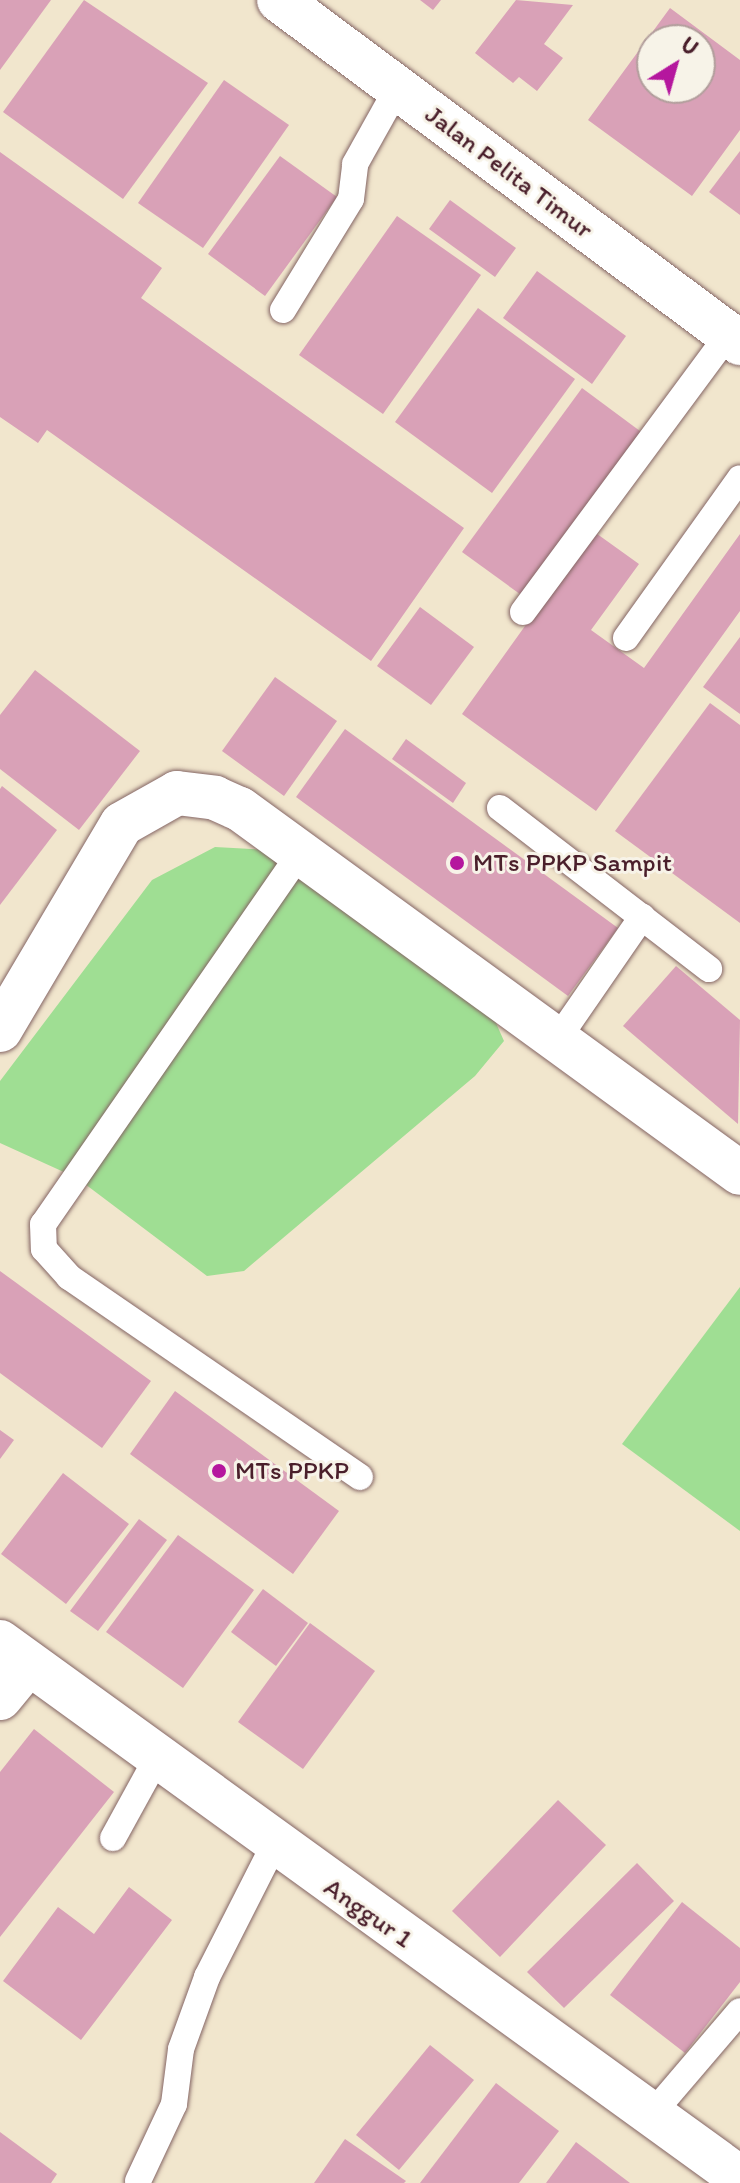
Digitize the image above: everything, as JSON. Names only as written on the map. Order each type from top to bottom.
[{"type":"street","name":"Jalan Pelita Timur","points":[[279,0],[734,339]]},
{"type":"street","points":[[0,1030],[122,824],[151,802],[177,793],[215,798],[301,852],[740,1173]]},
{"type":"street","points":[[0,1698],[15,1653]]},
{"type":"street","name":"Anggur 1","points":[[15,1653],[274,1845],[740,2178]]},
{"type":"lane","points":[[283,310],[351,199],[355,164],[397,89]]},
{"type":"lane","points":[[523,612],[734,339]]},
{"type":"lane","points":[[626,638],[740,478]]},
{"type":"lane","points":[[500,808],[709,969]]},
{"type":"lane","points":[[301,852],[43,1224],[44,1249],[69,1277],[360,1477]]},
{"type":"lane","points":[[557,1040],[642,917]]},
{"type":"lane","points":[[113,1838],[157,1758]]},
{"type":"lane","points":[[138,2181],[174,2104],[181,2049],[207,1977],[274,1845]]},
{"type":"lane","points":[[652,2114],[740,2011]]},
{"type":"green space","points":[[215,847],[270,850],[484,996],[504,1041],[475,1076],[244,1271],[207,1276],[77,1178],[0,1143],[0,1081],[152,880]]},
{"type":"green space","points":[[740,1287],[740,1531],[622,1444]]},
{"type":"building","points":[[0,0],[51,0],[0,70]]},
{"type":"building","points":[[84,0],[208,83],[123,199],[3,112]]},
{"type":"building","points":[[420,0],[441,0],[433,10]]},
{"type":"building","points":[[516,0],[573,5],[544,44],[563,58],[537,91],[519,77],[513,83],[475,53]]},
{"type":"building","points":[[670,8],[692,24],[658,24]]},
{"type":"building","points":[[716,42],[740,60],[740,130],[692,196],[588,120],[636,54],[636,104],[716,104]]},
{"type":"building","points":[[224,80],[289,125],[203,248],[138,203]]},
{"type":"building","points":[[740,151],[740,215],[709,192]]},
{"type":"building","points":[[0,152],[162,268],[141,298],[464,528],[371,661],[47,430],[38,443],[0,417]]},
{"type":"building","points":[[280,156],[337,197],[265,296],[208,254]]},
{"type":"building","points":[[450,200],[516,248],[495,277],[429,229]]},
{"type":"building","points":[[397,216],[481,275],[383,414],[299,355]]},
{"type":"building","points":[[537,271],[626,336],[592,384],[503,318]]},
{"type":"building","points":[[478,308],[575,379],[492,493],[395,422]]},
{"type":"building","points":[[582,388],[644,434],[524,597],[462,552]]},
{"type":"building","points":[[593,531],[639,564],[591,630],[644,668],[740,534],[740,611],[596,811],[462,714]]},
{"type":"building","points":[[420,607],[474,647],[431,705],[377,666]]},
{"type":"building","points":[[740,637],[740,714],[703,687]]},
{"type":"building","points":[[35,670],[140,751],[79,830],[0,769],[0,715]]},
{"type":"building","points":[[275,677],[337,721],[284,796],[222,751]]},
{"type":"building","points":[[710,703],[740,725],[740,923],[615,831]]},
{"type":"building","name":"MTs PPKP Sampit","points":[[345,729],[618,928],[568,996],[296,797]]},
{"type":"building","points":[[406,739],[466,783],[453,803],[392,759]]},
{"type":"building","points":[[2,786],[57,830],[0,905],[0,789]]},
{"type":"building","points":[[676,966],[740,1020],[738,1124],[623,1026]]},
{"type":"building","points":[[0,1271],[151,1381],[102,1448],[0,1373]]},
{"type":"building","name":"MTs PPKP","points":[[175,1391],[339,1511],[293,1574],[130,1454]]},
{"type":"building","points":[[0,1430],[14,1440],[0,1459]]},
{"type":"building","points":[[63,1473],[129,1524],[66,1604],[1,1554]]},
{"type":"building","points":[[139,1519],[167,1540],[98,1631],[70,1611]]},
{"type":"building","points":[[178,1535],[254,1590],[183,1688],[106,1632]]},
{"type":"building","points":[[263,1589],[308,1623],[276,1666],[231,1632]]},
{"type":"building","points":[[310,1623],[375,1671],[303,1769],[238,1722]]},
{"type":"building","points":[[34,1729],[114,1792],[0,1937],[0,1772]]},
{"type":"building","points":[[558,1800],[606,1845],[500,1957],[452,1911]]},
{"type":"building","points":[[637,1863],[674,1901],[564,2008],[527,1972]]},
{"type":"building","points":[[129,1887],[172,1920],[81,2040],[3,1981],[58,1907],[94,1934]]},
{"type":"building","points":[[682,1902],[740,1948],[740,1982],[685,2053],[610,1995]]},
{"type":"building","points":[[430,2045],[474,2080],[399,2170],[356,2135]]},
{"type":"building","points":[[496,2083],[559,2131],[519,2183],[420,2183]]},
{"type":"building","points":[[0,2132],[57,2174],[51,2183],[0,2183]]},
{"type":"building","points":[[345,2139],[406,2181],[314,2183]]},
{"type":"building","points":[[576,2142],[630,2183],[546,2183]]},
{"type":"place","name":"MTs PPKP Sampit","points":[[457,863]]},
{"type":"place","name":"MTs PPKP","points":[[219,1471]]}]
